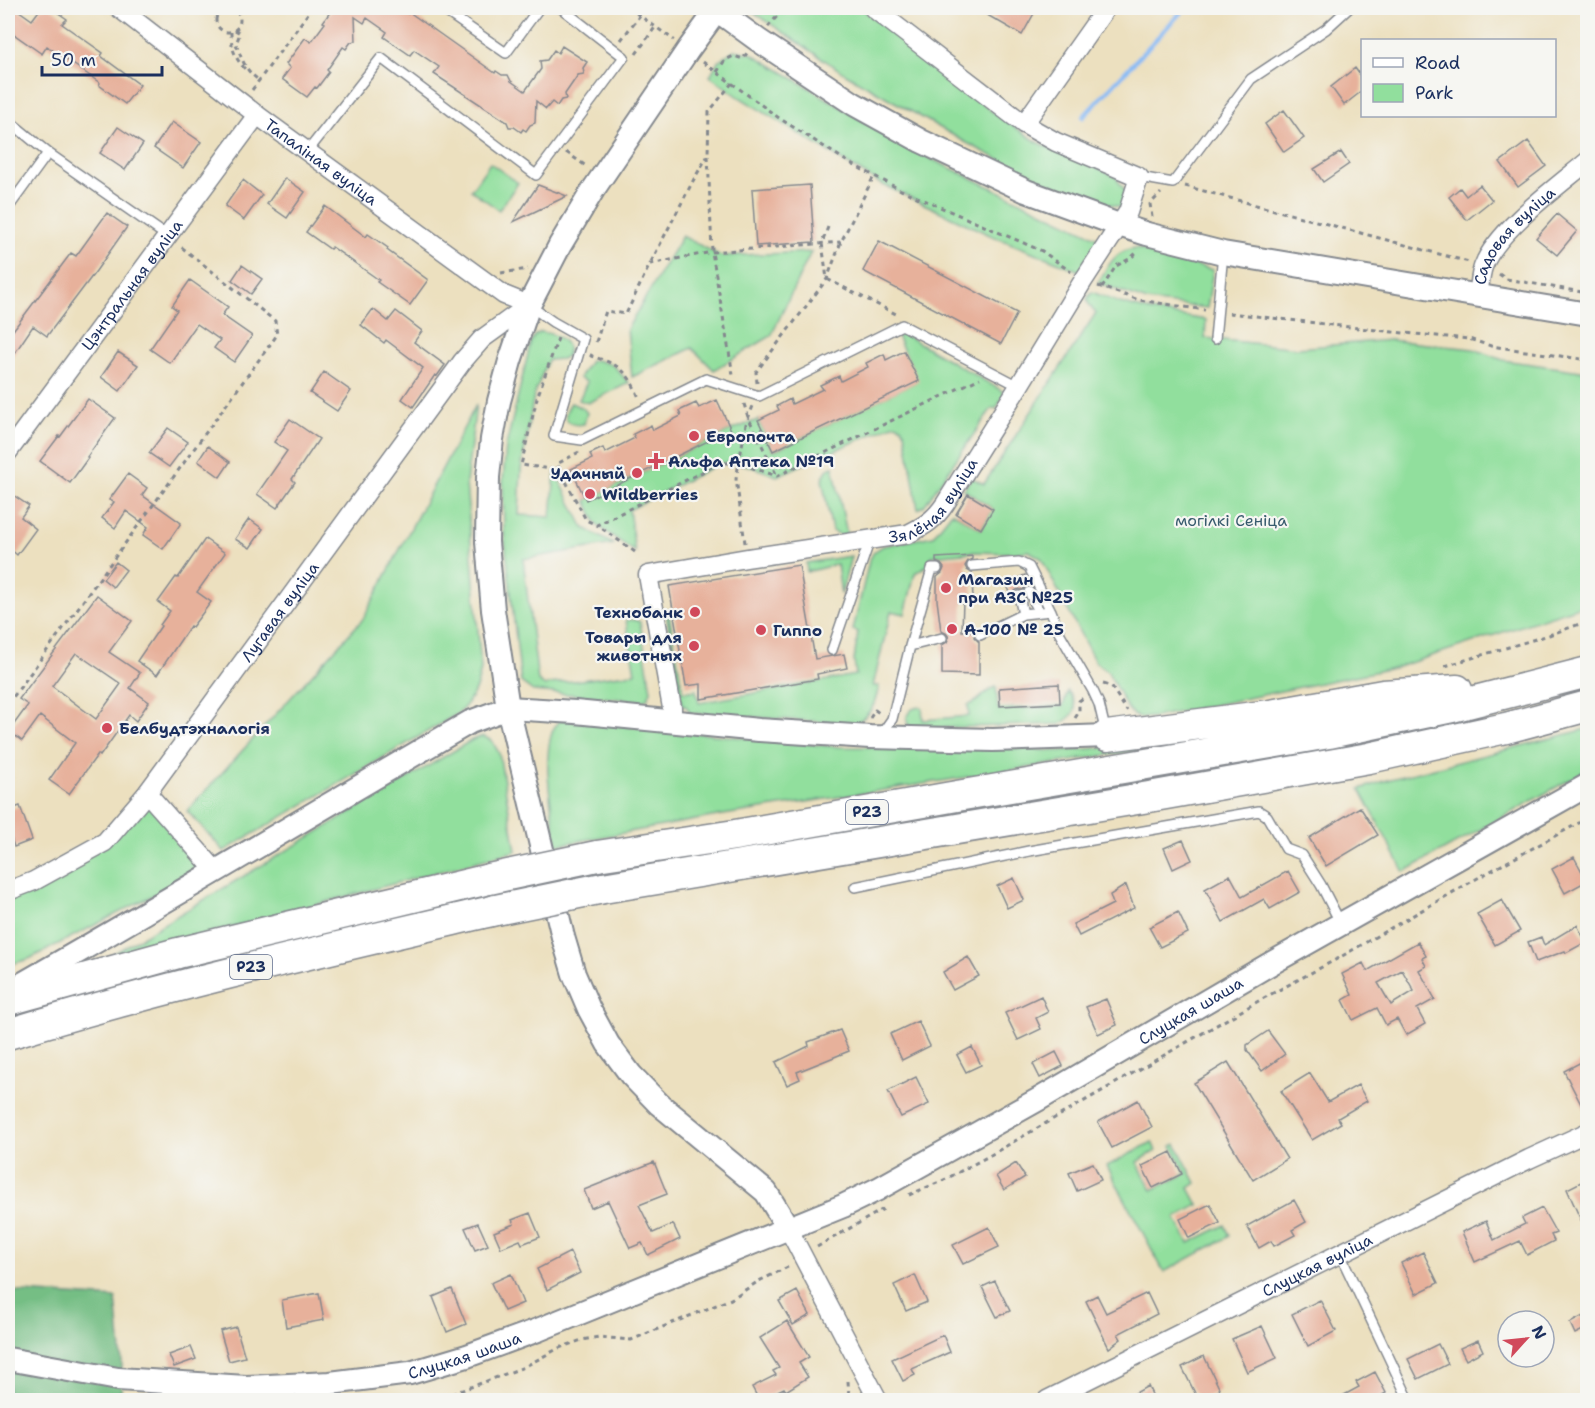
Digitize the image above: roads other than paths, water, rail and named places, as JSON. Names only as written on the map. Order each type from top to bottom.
[{"type":"highway","name":"Р23","points":[[8,1000],[178,953],[489,879],[597,856],[735,835],[957,795],[1329,733],[1452,706],[1587,672]]},
{"type":"highway","points":[[1107,736],[1270,716],[1383,695],[1541,684]]},
{"type":"highway","name":"Р23","points":[[8,1034],[264,964],[496,910],[603,888],[1369,758],[1506,728],[1587,706]]},
{"type":"street","name":"Тапаліная вуліца","points":[[119,8],[257,115],[504,295],[529,305]]},
{"type":"street","points":[[873,8],[1024,124],[1056,142],[1139,177]]},
{"type":"street","points":[[1024,124],[1106,8]]},
{"type":"street","points":[[878,1401],[789,1228],[766,1192],[659,1104],[608,1044],[589,1009],[574,974],[563,937],[508,708],[493,610],[488,542],[488,477],[492,439],[510,361],[529,305],[560,245],[593,190],[716,9],[854,104],[921,141],[1026,191],[1119,225],[1223,254],[1587,314]]},
{"type":"street","name":"Цэнтральная вуліца","points":[[8,452],[257,115]]},
{"type":"street","name":"Садовая вуліца","points":[[1478,295],[1484,266],[1492,250],[1520,218],[1587,161]]},
{"type":"street","name":"Зялёная вуліца","points":[[672,722],[672,708],[648,575],[908,534],[935,518],[1128,212],[1139,177]]},
{"type":"street","name":"Лугавая вуліца","points":[[8,891],[34,881],[105,842],[147,793],[462,362],[482,339],[529,305]]},
{"type":"street","points":[[8,992],[471,722],[508,708],[575,712],[759,730],[870,737],[993,740],[1107,736]]},
{"type":"street","name":"Слуцкая шаша","points":[[8,1359],[118,1379],[246,1387],[330,1383],[410,1373],[467,1356],[538,1330],[843,1206],[878,1189],[1587,784]]},
{"type":"street","points":[[147,793],[215,870]]},
{"type":"street","name":"Слуцкая вуліца","points":[[1047,1401],[1587,1132]]},
{"type":"lane","points":[[441,8],[506,53],[539,8]]},
{"type":"lane","points":[[307,152],[381,58],[536,175],[624,57],[561,8]]},
{"type":"lane","points":[[1139,177],[1173,183],[1251,80],[1326,29],[1349,8]]},
{"type":"lane","points":[[8,120],[48,153],[166,236]]},
{"type":"lane","points":[[8,208],[48,153]]},
{"type":"lane","points":[[1215,339],[1223,254]]},
{"type":"lane","points":[[529,305],[583,339],[554,436],[582,440],[706,379],[759,396],[902,325],[1019,386]]},
{"type":"lane","points":[[832,650],[872,539]]},
{"type":"lane","points":[[972,566],[1019,562],[1029,567],[1060,634],[1093,691],[1099,704],[1107,736]]},
{"type":"lane","points":[[870,737],[878,735],[892,719],[932,569],[937,569]]},
{"type":"lane","points":[[1023,614],[1024,594],[1039,611]]},
{"type":"lane","points":[[980,635],[1023,614],[1051,611]]},
{"type":"lane","points":[[910,646],[942,638]]},
{"type":"lane","points":[[855,886],[1029,851],[1259,811],[1268,816],[1286,849],[1302,855],[1341,924]]},
{"type":"lane","points":[[1340,1254],[1409,1401]]},
{"type":"waterway","points":[[1083,117],[1185,8]]},
{"type":"place","name":"Европочта","points":[[694,436]]},
{"type":"place","name":"Альфа Аптека №19","points":[[656,461]]},
{"type":"place","name":"Удачный","points":[[637,473]]},
{"type":"place","name":"Wildberries","points":[[590,494]]},
{"type":"place","name":"Магазин при АЗС №25","points":[[946,588]]},
{"type":"place","name":"Технобанк","points":[[695,612]]},
{"type":"place","name":"А-100 № 25","points":[[952,629]]},
{"type":"place","name":"Гиппо","points":[[761,630]]},
{"type":"place","name":"Товары для животных","points":[[694,646]]},
{"type":"place","name":"Белбудтэхналогія","points":[[107,728]]},
{"type":"park label","name":"могілкі Сеніца","points":[[1231,520]]}]
